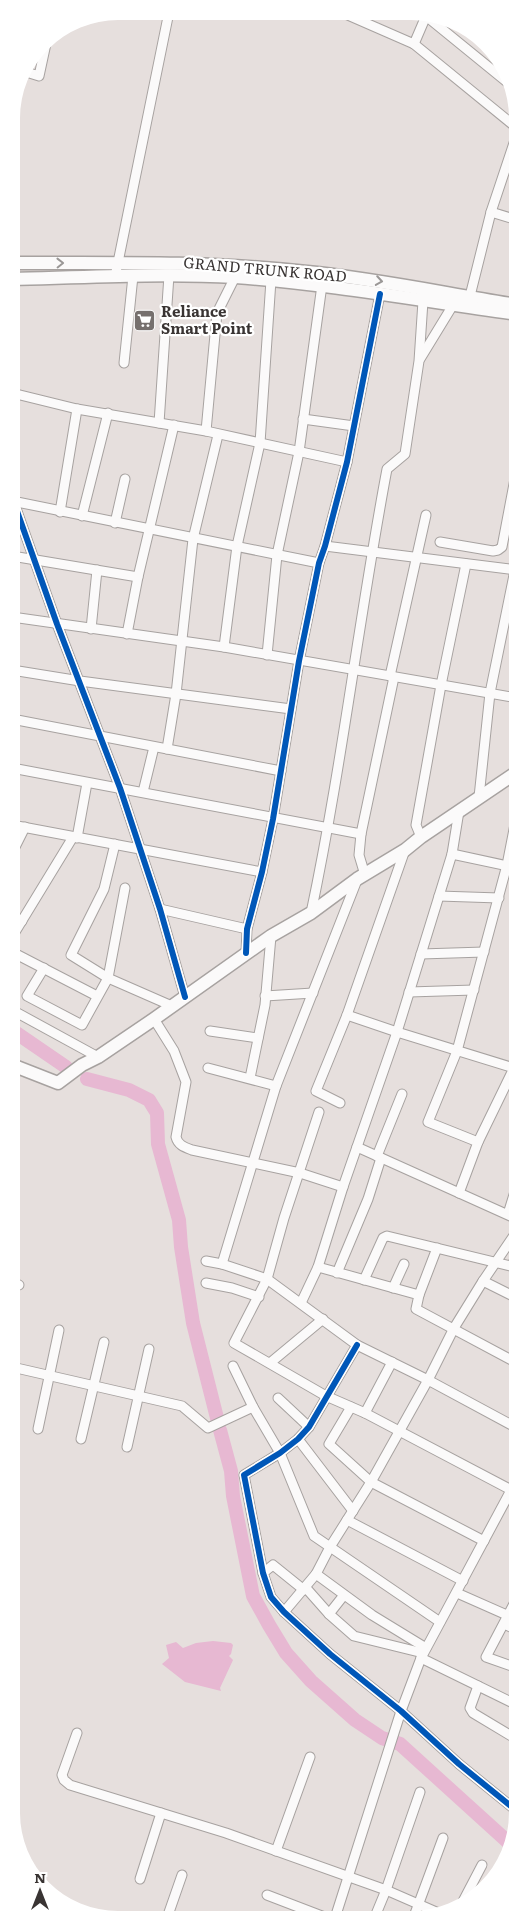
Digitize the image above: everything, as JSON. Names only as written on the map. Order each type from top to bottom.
[{"type":"main road","name":"GRAND TRUNK ROAD","points":[[20,264],[118,262],[239,266],[380,281],[509,303]]},
{"type":"main road","name":"GRAND TRUNK ROAD","points":[[20,279],[169,275],[271,280],[322,285],[509,313]]},
{"type":"main road","points":[[20,1068],[58,1083],[271,936],[311,913],[509,777]]},
{"type":"street","points":[[115,277],[167,20]]},
{"type":"street","points":[[359,20],[414,44],[509,121]]},
{"type":"street","points":[[414,44],[424,21]]},
{"type":"street","points":[[436,23],[500,76]]},
{"type":"street","points":[[31,73],[39,76],[44,53]]},
{"type":"street","points":[[470,296],[491,212],[509,163]]},
{"type":"street","points":[[491,212],[509,218]]},
{"type":"street","points":[[159,423],[169,275]]},
{"type":"street","points":[[124,363],[133,276]]},
{"type":"street","points":[[206,432],[218,313],[235,278]]},
{"type":"street","points":[[224,647],[237,546],[260,443],[271,280]]},
{"type":"street","points":[[267,655],[276,555],[299,452],[322,285]]},
{"type":"street","points":[[246,953],[247,929],[273,819],[299,661],[319,563],[326,546],[347,462],[380,294]]},
{"type":"street","points":[[311,913],[328,829],[387,469],[405,454],[419,361],[423,301]]},
{"type":"street","points":[[419,361],[453,305]]},
{"type":"street","points":[[20,395],[77,409],[174,425],[347,462]]},
{"type":"street","points":[[60,512],[77,409]]},
{"type":"street","points":[[82,516],[108,413]]},
{"type":"street","points":[[303,419],[354,426]]},
{"type":"street","points":[[127,634],[138,577],[174,425]]},
{"type":"street","points":[[167,749],[183,642],[193,538],[218,434]]},
{"type":"street","points":[[115,523],[125,480]]},
{"type":"street","points":[[20,502],[60,512],[319,563]]},
{"type":"street","points":[[440,542],[493,551],[498,550],[502,547],[509,510]]},
{"type":"street","points":[[222,1264],[276,1086],[361,877],[359,855],[361,834],[426,515]]},
{"type":"street","points":[[20,522],[120,788],[160,909],[185,997]]},
{"type":"street","points":[[326,546],[509,569]]},
{"type":"street","points":[[20,557],[138,577]]},
{"type":"street","points":[[421,836],[416,825],[441,685],[466,564]]},
{"type":"street","points":[[91,629],[98,570]]},
{"type":"street","points":[[479,797],[490,693],[509,603]]},
{"type":"street","points":[[20,618],[224,647],[509,697]]},
{"type":"street","points":[[20,671],[291,709]]},
{"type":"street","points":[[20,721],[281,771]]},
{"type":"street","points":[[143,792],[154,747]]},
{"type":"street","points":[[20,770],[143,792],[273,819],[361,834]]},
{"type":"street","points":[[20,924],[75,837],[87,783]]},
{"type":"street","points":[[301,1303],[318,1268],[343,1187],[397,1032],[452,854],[459,811]]},
{"type":"street","points":[[20,826],[262,872]]},
{"type":"street","points":[[20,837],[25,827]]},
{"type":"street","points":[[115,844],[104,889],[71,955],[108,978],[172,1006]]},
{"type":"street","points":[[340,1103],[316,1091],[347,1015],[405,850]]},
{"type":"street","points":[[452,854],[508,865]]},
{"type":"street","points":[[478,1142],[428,1122],[458,1051],[509,859]]},
{"type":"street","points":[[44,968],[27,996],[82,1025],[108,978],[125,888]]},
{"type":"street","points":[[439,896],[499,898]]},
{"type":"street","points":[[160,909],[247,929]]},
{"type":"street","points":[[250,1078],[266,996],[271,936]]},
{"type":"street","points":[[421,954],[484,952]]},
{"type":"street","points":[[20,956],[98,996]]},
{"type":"street","points":[[409,992],[474,990]]},
{"type":"street","points":[[266,996],[313,993]]},
{"type":"street","points":[[20,1014],[98,1057]]},
{"type":"street","points":[[347,1015],[509,1067]]},
{"type":"street","points":[[154,1018],[174,1051],[186,1082],[176,1137],[177,1142],[181,1146],[251,1164],[300,1173],[343,1187]]},
{"type":"street","points":[[210,1031],[258,1038]]},
{"type":"street","points":[[208,1068],[276,1086]]},
{"type":"street","points":[[459,1192],[478,1142],[509,1082]]},
{"type":"street","points":[[337,1272],[368,1198],[379,1157],[402,1094]]},
{"type":"street","points":[[319,1112],[284,1218],[267,1279],[234,1343],[326,1396],[365,1413],[509,1489]]},
{"type":"street","points":[[357,1147],[508,1214],[509,1211]]},
{"type":"street","points":[[364,1280],[383,1238],[387,1236],[495,1264],[509,1266]]},
{"type":"street","points":[[284,1612],[316,1574],[371,1482],[428,1380],[454,1328],[509,1243]]},
{"type":"street","points":[[436,1248],[419,1295],[416,1309],[509,1359]]},
{"type":"street","points":[[206,1260],[267,1279],[357,1345],[428,1380],[509,1424]]},
{"type":"street","points":[[393,1288],[404,1264]]},
{"type":"street","points":[[318,1268],[419,1295]]},
{"type":"street","points":[[483,1281],[509,1294]]},
{"type":"street","points":[[206,1283],[232,1288],[259,1297]]},
{"type":"street","points":[[270,1363],[323,1319]]},
{"type":"street","points":[[38,1429],[59,1330]]},
{"type":"street","points":[[81,1438],[104,1342]]},
{"type":"street","points":[[357,1345],[309,1427],[298,1439],[244,1475],[263,1573],[271,1597],[284,1612],[330,1654],[401,1711],[459,1764],[509,1805]]},
{"type":"street","points":[[127,1447],[149,1349]]},
{"type":"street","points":[[365,1413],[392,1362]]},
{"type":"street","points":[[233,1366],[253,1407],[280,1452],[314,1536],[440,1622]]},
{"type":"street","points":[[20,1369],[182,1406],[208,1428],[253,1407]]},
{"type":"street","points":[[278,1398],[309,1427]]},
{"type":"street","points":[[351,1407],[329,1444],[371,1482],[484,1541]]},
{"type":"street","points":[[298,1439],[353,1511]]},
{"type":"street","points":[[337,1911],[395,1727],[423,1653],[484,1541],[509,1500]]},
{"type":"street","points":[[347,1520],[463,1580]]},
{"type":"street","points":[[263,1573],[273,1565],[305,1589],[354,1636],[423,1653]]},
{"type":"street","points":[[316,1574],[423,1653],[478,1686],[509,1702]]},
{"type":"street","points":[[457,1592],[509,1622]]},
{"type":"street","points":[[329,1614],[344,1595]]},
{"type":"street","points":[[509,1614],[486,1657],[509,1665]]},
{"type":"street","points":[[478,1686],[470,1708],[474,1713],[509,1734]]},
{"type":"street","points":[[77,1733],[62,1775],[64,1780],[70,1785],[226,1833],[386,1890],[430,1909]]},
{"type":"street","points":[[276,1851],[310,1757]]},
{"type":"street","points":[[377,1911],[420,1792]]},
{"type":"street","points":[[140,1879],[161,1813]]},
{"type":"street","points":[[417,1911],[443,1838]]},
{"type":"street","points":[[466,1895],[482,1865]]},
{"type":"street","points":[[169,1911],[182,1875]]},
{"type":"street","points":[[267,1895],[309,1911]]},
{"type":"shaded area","points":[[213,1641],[231,1643],[233,1645],[229,1656],[233,1660],[220,1688],[221,1691],[185,1682],[162,1664],[169,1658],[166,1645],[176,1642],[183,1648],[196,1643]]},
{"type":"waterway","points":[[20,1035],[66,1067]]},
{"type":"waterway","points":[[87,1079],[129,1090],[149,1100],[157,1113],[158,1144],[179,1220],[181,1247],[193,1323],[217,1418]]},
{"type":"waterway","points":[[220,1430],[231,1471],[233,1496],[253,1596],[286,1653],[311,1681],[355,1720],[382,1738],[400,1744],[505,1840]]},
{"type":"cycle path","points":[[246,953],[247,929],[273,819],[299,661],[319,563],[347,462],[380,294]]},
{"type":"cycle path","points":[[20,520],[57,624],[120,788],[160,909],[185,997]]},
{"type":"cycle path","points":[[357,1345],[309,1427],[298,1439],[280,1453],[244,1475],[263,1573],[271,1597],[284,1612],[330,1654],[401,1711],[459,1764],[509,1805]]},
{"type":"place","name":"Reliance Smart Point","points":[[145,321]]}]
